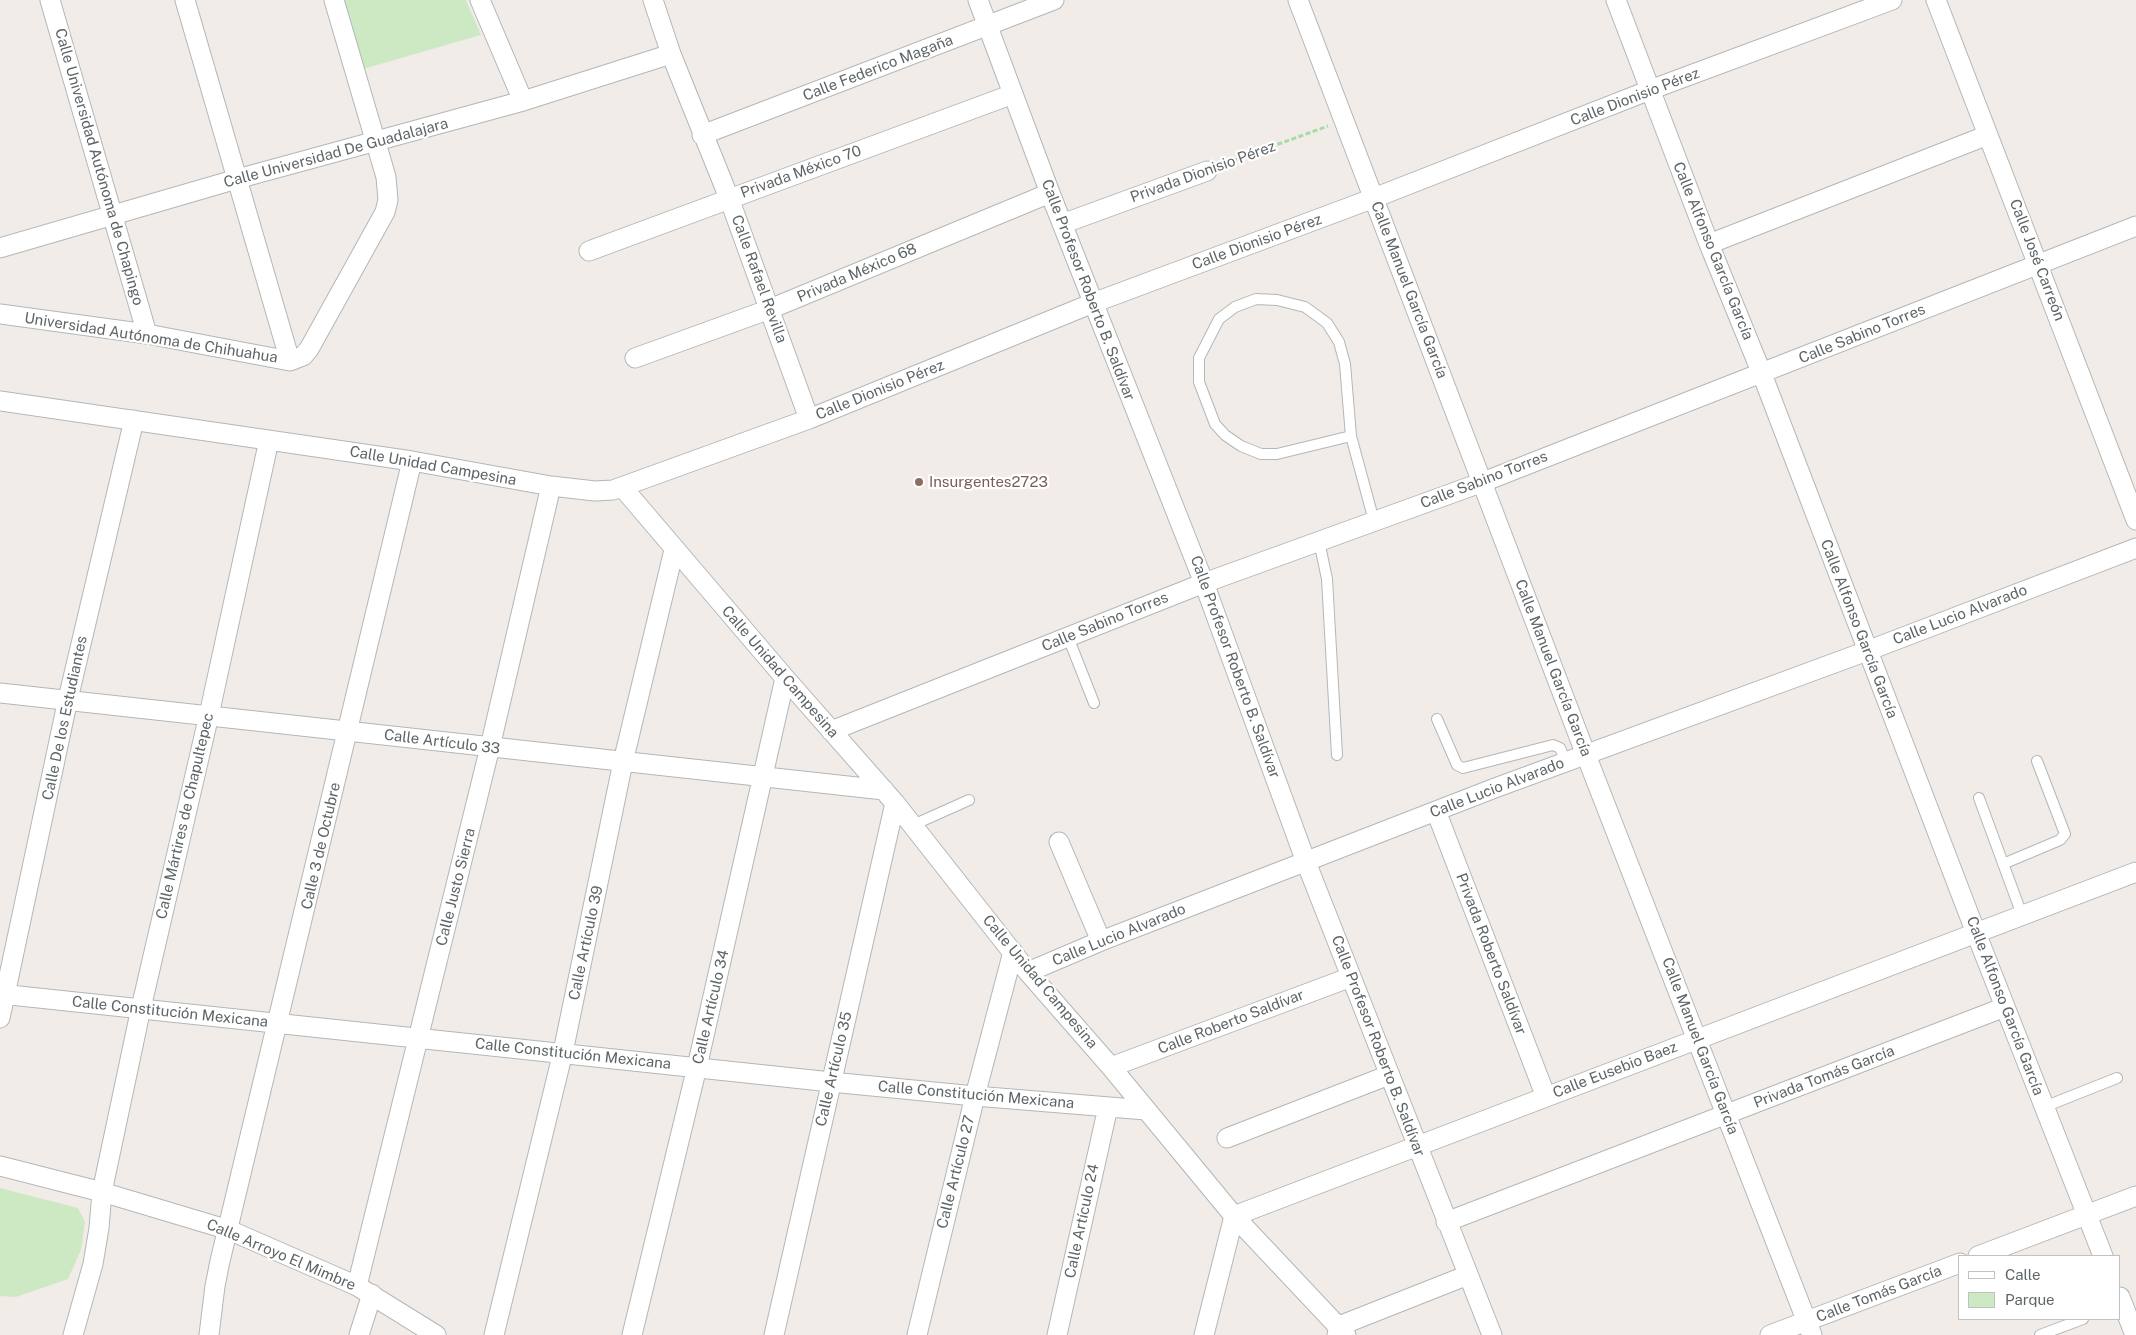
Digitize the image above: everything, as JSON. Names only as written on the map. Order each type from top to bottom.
[{"type":"street","name":"Calle Universidad Autónoma de Chapingo","points":[[50,0],[147,334]]},
{"type":"street","points":[[185,0],[290,361]]},
{"type":"street","name":"Universidad Autónoma de Chihuahua","points":[[0,314],[147,334],[290,361],[303,356],[309,349],[385,212],[388,200],[387,184],[376,142],[334,0]]},
{"type":"street","points":[[480,0],[523,101]]},
{"type":"street","name":"Calle Rafael Revilla","points":[[653,0],[671,54],[702,135],[729,198],[809,419]]},
{"type":"street","name":"Calle Profesor Roberto B. Saldívar","points":[[978,0],[1062,224],[1204,583],[1306,862],[1492,1335]]},
{"type":"street","name":"Calle Federico Magaña","points":[[702,135],[1054,0]]},
{"type":"street","name":"Calle Manuel García García","points":[[1298,0],[1586,755],[1809,1328]]},
{"type":"street","name":"Calle Alfonso García García","points":[[1616,0],[1709,244],[1762,374],[1976,933],[2104,1255]]},
{"type":"street","name":"Calle Dionisio Pérez","points":[[623,488],[809,419],[1093,303],[1374,198],[1650,90],[1892,0]]},
{"type":"street","name":"Calle José Carreón","points":[[1936,0],[2136,520]]},
{"type":"street","name":"Calle Universidad De Guadalajara","points":[[0,248],[237,179],[523,101],[671,54]]},
{"type":"street","name":"Privada México 70","points":[[589,251],[1013,94]]},
{"type":"street","points":[[1709,244],[1988,135]]},
{"type":"street","name":"Privada Dionisio Pérez","points":[[1062,224],[1207,170]]},
{"type":"street","name":"Privada México 68","points":[[635,358],[770,309],[1050,193]]},
{"type":"street","name":"Calle Sabino Torres","points":[[831,731],[1204,583],[1483,482],[2136,226]]},
{"type":"street","name":"Calle Unidad Campesina","points":[[0,402],[412,461],[551,486],[604,492],[623,488],[674,550],[890,797],[1028,972],[1111,1067],[1234,1216],[1341,1332]]},
{"type":"street","name":"Calle De los Estudiantes","points":[[0,1018],[3,995],[68,699],[134,420]]},
{"type":"street","name":"Calle Mártires de Chapultepec","points":[[73,1335],[93,1264],[102,1192],[140,1008],[209,715],[269,440]]},
{"type":"street","name":"Calle 3 de Octubre","points":[[209,1335],[215,1286],[412,461]]},
{"type":"street","name":"Calle Justo Sierra","points":[[359,1335],[365,1290],[365,1248],[490,747],[551,486]]},
{"type":"street","name":"Calle Lucio Alvarado","points":[[1028,972],[1101,941],[1436,811],[1867,651],[2136,548]]},
{"type":"street","name":"Calle Artículo 39","points":[[494,1335],[563,1052],[623,762],[674,550]]},
{"type":"street","name":"Calle Artículo 34","points":[[632,1335],[697,1067],[785,678]]},
{"type":"street","name":"Calle Artículo 33","points":[[0,693],[762,777],[890,797]]},
{"type":"street","name":"Calle Artículo 35","points":[[774,1335],[831,1082],[890,797]]},
{"type":"street","name":"Privada Roberto Saldívar","points":[[1436,811],[1546,1097]]},
{"type":"street","points":[[1059,842],[1101,941]]},
{"type":"street","name":"Calle Eusebio Baez","points":[[1234,1216],[2136,872]]},
{"type":"street","name":"Calle Artículo 27","points":[[917,1335],[1012,952]]},
{"type":"street","name":"Calle Roberto Saldívar","points":[[1111,1067],[1351,977]]},
{"type":"street","name":"Calle Constitución Mexicana","points":[[3,995],[563,1052],[831,1082],[1146,1110]]},
{"type":"street","name":"Privada Tomás García","points":[[1446,1222],[2005,1007]]},
{"type":"street","points":[[1227,1138],[1388,1074]]},
{"type":"street","name":"Calle Artículo 24","points":[[1057,1335],[1108,1107]]},
{"type":"street","name":"Calle Arroyo El Mimbre","points":[[0,1166],[102,1192],[229,1230],[365,1290],[436,1335]]},
{"type":"street","points":[[1981,1255],[2136,1196]]},
{"type":"street","points":[[1204,1335],[1234,1216]]},
{"type":"street","name":"Calle Tomás García","points":[[1770,1335],[1809,1328],[1958,1264]]},
{"type":"street","points":[[1341,1332],[1468,1275]]},
{"type":"street","points":[[2121,1302],[2135,1335]]},
{"type":"lane","points":[[1351,436],[1277,454],[1261,454],[1241,446],[1225,435],[1215,424],[1199,382],[1199,358],[1219,319],[1234,308],[1256,299],[1277,300],[1305,308],[1327,324],[1339,342],[1345,364],[1351,436],[1374,521]]},
{"type":"lane","points":[[1319,542],[1327,579],[1337,755]]},
{"type":"lane","points":[[1068,637],[1094,703]]},
{"type":"lane","points":[[1437,719],[1457,764],[1463,768],[1553,745],[1560,748],[1566,762]]},
{"type":"lane","points":[[2003,864],[2060,840],[2064,836],[2064,830],[2037,761]]},
{"type":"lane","points":[[1978,798],[2022,915]]},
{"type":"lane","points":[[913,825],[968,800]]},
{"type":"lane","points":[[2044,1107],[2117,1078]]},
{"type":"lane","points":[[2040,1335],[2080,1320]]},
{"type":"path","name":"Privada Dionisio Pérez","points":[[1207,170],[1344,120]]},
{"type":"green space","points":[[344,0],[466,0],[481,35],[363,69]]},
{"type":"green space","points":[[0,1188],[78,1208],[85,1222],[81,1250],[68,1279],[16,1297],[0,1296]]},
{"type":"place","name":"Insurgentes2723","points":[[919,482]]}]
